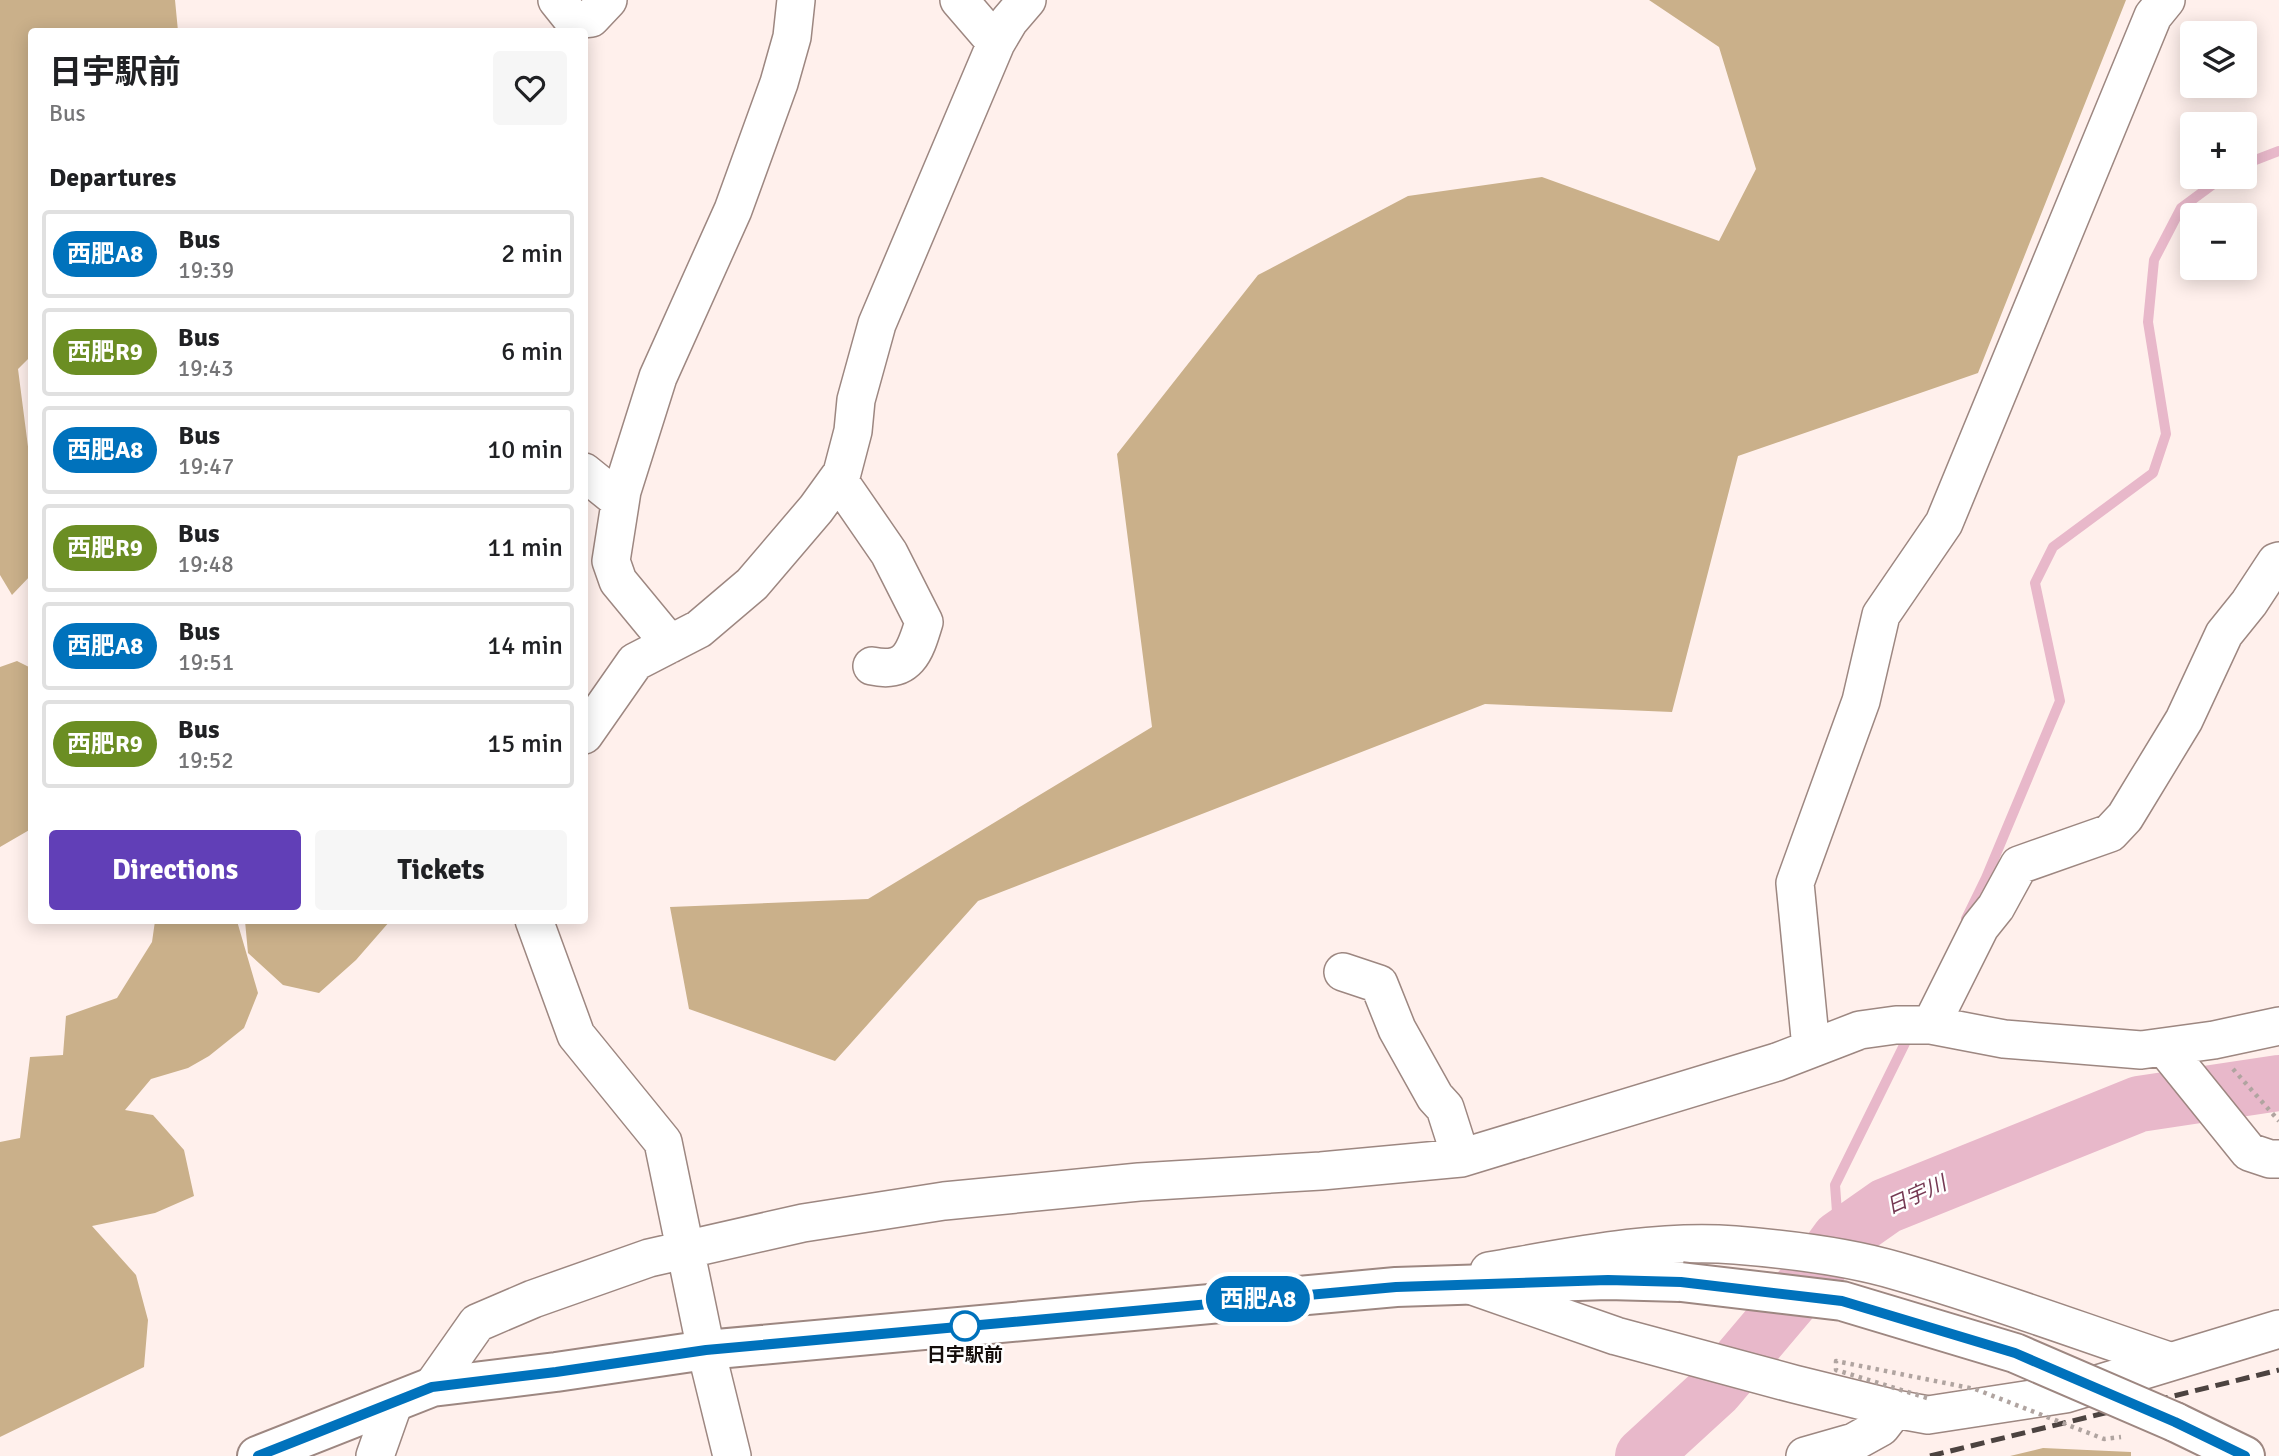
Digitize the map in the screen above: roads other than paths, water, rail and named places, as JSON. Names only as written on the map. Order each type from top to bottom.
[{"type":"highway","points":[[257,1456],[432,1387],[706,1350],[1396,1287],[1608,1280],[1681,1282],[1842,1301],[2015,1353],[2175,1422],[2245,1456]]},
{"type":"street","points":[[557,0],[573,20],[591,18],[608,0]]},
{"type":"street","points":[[670,644],[618,581],[611,561],[620,501],[658,377],[733,210],[779,83],[792,37],[796,0]]},
{"type":"street","points":[[959,0],[996,43]]},
{"type":"street","points":[[588,729],[635,662],[699,629],[752,584],[842,473],[853,431],[856,400],[877,324],[996,43],[1009,21],[1027,0]]},
{"type":"street","points":[[1811,1048],[1796,883],[1861,701],[1881,615],[1944,523],[2153,16],[2166,0]]},
{"type":"street","points":[[588,475],[620,501]]},
{"type":"street","points":[[838,479],[889,553],[924,622],[915,652],[905,662],[887,669],[872,666]]},
{"type":"street","points":[[1918,1025],[1980,927],[1996,907],[2019,864],[2110,833],[2125,817],[2184,720],[2224,634],[2279,561]]},
{"type":"street","points":[[535,924],[576,1035],[663,1142],[706,1350],[732,1456]]},
{"type":"street","points":[[1343,972],[1379,985],[1397,1029],[1435,1097],[1446,1108],[1461,1158]]},
{"type":"street","points":[[432,1387],[477,1323],[533,1298],[649,1258],[803,1223],[944,1202],[1139,1182],[1321,1171],[1461,1158],[1777,1062],[1860,1030],[1918,1025],[2004,1039],[2169,1054],[2279,1026]]},
{"type":"street","points":[[2169,1054],[2264,1155]]},
{"type":"street","points":[[1396,1287],[1629,1247],[1734,1245],[1816,1255],[1895,1270],[2169,1361]]},
{"type":"street","points":[[1470,1285],[1616,1336],[1794,1384],[1911,1404],[1928,1415],[2065,1394],[2279,1329]]},
{"type":"street","points":[[375,1456],[394,1402]]},
{"type":"street","points":[[1805,1456],[1854,1442],[1881,1427],[1911,1404]]},
{"type":"waterway","points":[[2257,159],[2279,151]]},
{"type":"waterway","points":[[1966,919],[1986,878],[2060,701],[2035,583],[2053,547],[2153,473],[2166,434],[2148,322],[2154,260],[2181,208],[2207,189]]},
{"type":"waterway","points":[[1839,1239],[1835,1185],[1910,1033]]},
{"type":"waterway","name":"日宇川","points":[[1643,1456],[1716,1389],[1815,1272],[1839,1239],[1886,1206],[2139,1104],[2279,1083]]},
{"type":"railway","points":[[1930,1456],[2279,1370]]},
{"type":"place","name":"日宇駅前","points":[[965,1326]]}]
